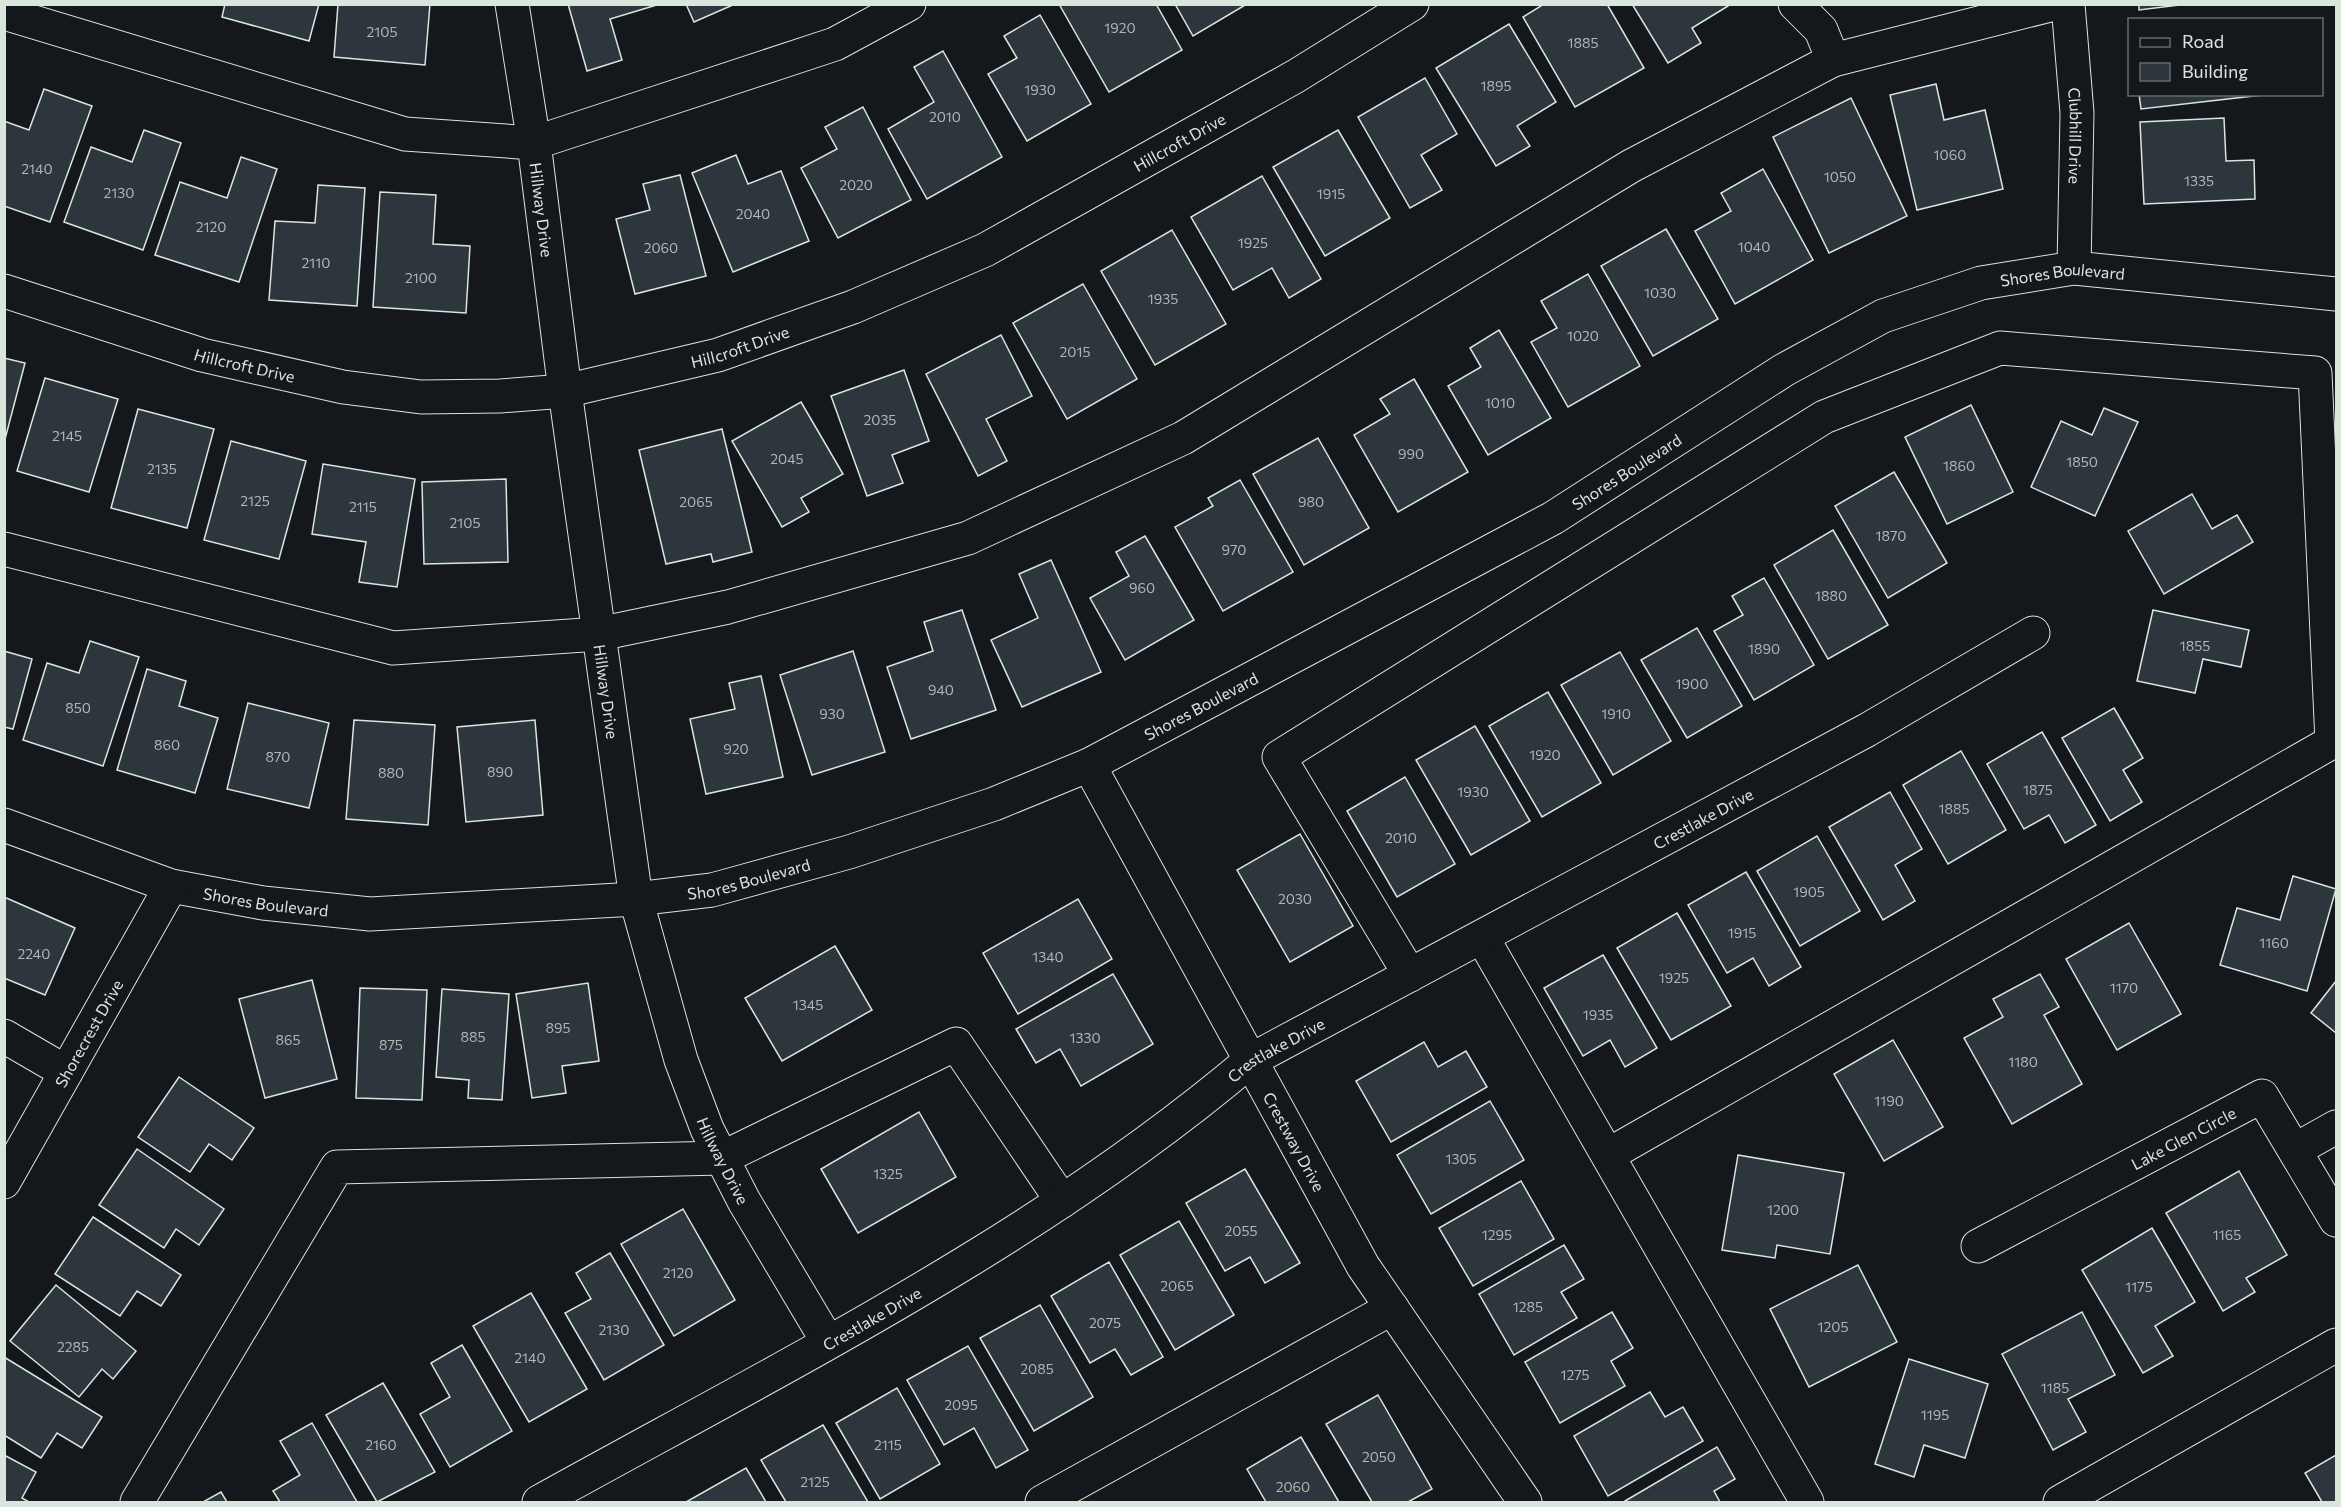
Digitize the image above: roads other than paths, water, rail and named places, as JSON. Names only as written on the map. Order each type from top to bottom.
[{"type":"street","name":"Hillway Drive","points":[[512,4],[534,143],[565,391],[636,899],[681,1060],[707,1129],[744,1201],[828,1342]]},
{"type":"street","points":[[4,13],[405,134],[534,143],[836,44],[909,4]]},
{"type":"street","name":"Hillcroft Drive","points":[[4,291],[202,356],[343,387],[421,397],[500,396],[565,391],[718,355],[853,307],[985,250],[1296,76],[1412,4]]},
{"type":"street","points":[[1795,4],[1821,30],[1833,60]]},
{"type":"street","points":[[4,549],[393,648],[599,634],[728,607],[968,538],[1183,438],[1631,166],[1833,60],[2054,4]]},
{"type":"street","name":"Clubhill Drive","points":[[2068,4],[2077,113],[2074,268]]},
{"type":"street","name":"Shores Boulevard","points":[[4,825],[171,886],[263,903],[370,914],[636,899],[712,890],[849,852],[994,804],[1089,765],[1553,518],[1784,370],[1883,316],[1981,283],[2074,268],[2337,294]]},
{"type":"street","points":[[1410,975],[1279,756],[1824,417],[2000,348],[2315,373],[2330,569],[2334,746],[1608,1155]]},
{"type":"street","name":"Crestlake Drive","points":[[539,1503],[828,1342],[1038,1218],[1208,1097],[1251,1060],[1867,730],[2033,633]]},
{"type":"street","name":"Crestway Drive","points":[[1089,765],[1363,1266],[1525,1503]]},
{"type":"street","name":"Shorecrest Drive","points":[[4,1182],[171,886]]},
{"type":"street","points":[[1482,937],[1807,1503]]},
{"type":"street","points":[[4,1036],[66,1072]]},
{"type":"street","points":[[137,1503],[337,1167],[722,1158],[956,1044],[1062,1202]]},
{"type":"street","name":"Lake Glen Circle","points":[[1978,1246],[2262,1096],[2337,1220]]},
{"type":"street","points":[[2295,1150],[2337,1127]]},
{"type":"street","points":[[1042,1503],[1392,1308]]},
{"type":"street","points":[[2060,1503],[2337,1345]]}]
